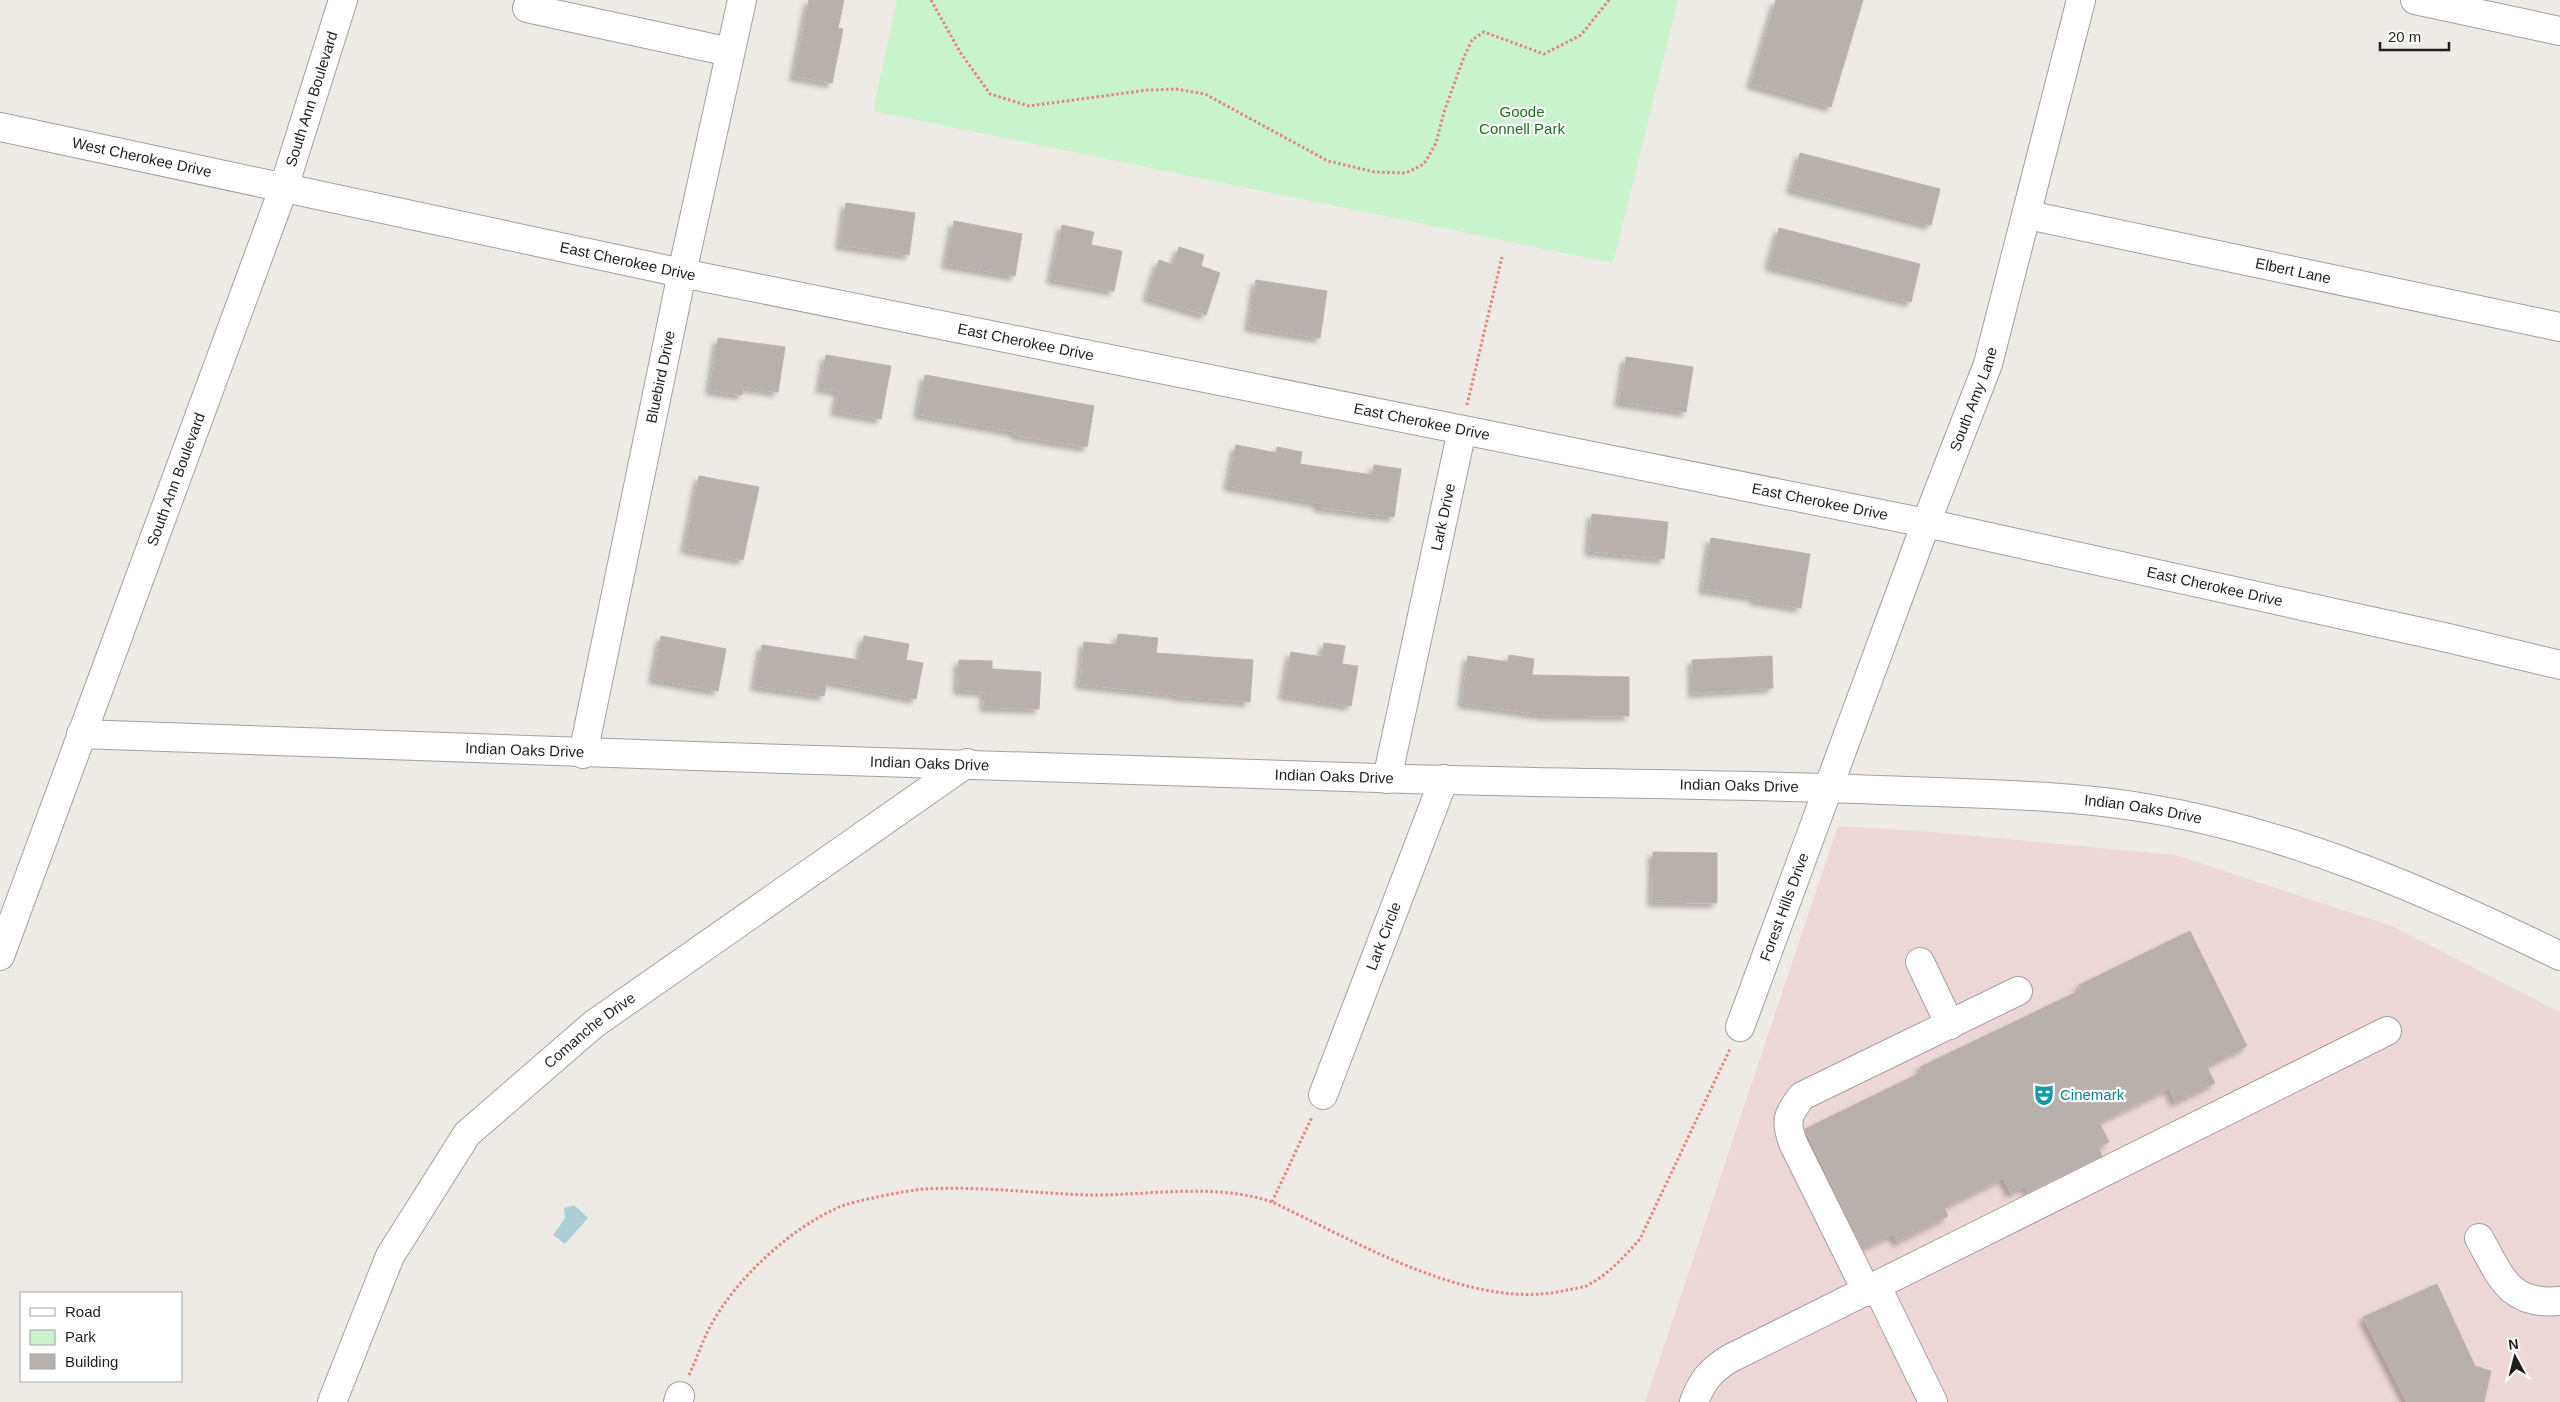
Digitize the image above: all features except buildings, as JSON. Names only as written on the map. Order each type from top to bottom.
[{"type":"street","name":"South Ann Boulevard","points":[[0,956],[8,915],[80,734],[284,187],[344,0]]},
{"type":"street","name":"Bluebird Drive","points":[[583,754],[682,273],[742,0]]},
{"type":"street","name":"South Amy Lane","points":[[1828,788],[1926,523],[1988,364],[2028,215],[2081,0]]},
{"type":"street","points":[[2415,0],[2560,31]]},
{"type":"street","points":[[526,8],[730,52]]},
{"type":"street","name":"West Cherokee Drive","points":[[0,127],[284,187]]},
{"type":"street","name":"East Cherokee Drive","points":[[284,187],[682,273],[1926,523],[2448,638],[2560,665]]},
{"type":"street","name":"Elbert Lane","points":[[2028,215],[2560,327]]},
{"type":"street","name":"Lark Drive","points":[[1387,778],[1462,430]]},
{"type":"street","name":"Indian Oaks Drive","points":[[80,734],[583,754],[967,763],[1387,778],[1828,788],[2074,798],[2148,808],[2223,824],[2350,864],[2557,948]]},
{"type":"street","name":"Comanche Drive","points":[[332,1402],[390,1256],[467,1134],[594,1024],[967,763]]},
{"type":"street","name":"Lark Circle","points":[[1323,1095],[1444,779]]},
{"type":"street","name":"Forest Hills Drive","points":[[1740,1027],[1828,788]]},
{"type":"street","points":[[1920,962],[1950,1024]]},
{"type":"street","points":[[1933,1402],[1793,1143],[1787,1126],[1791,1111],[1802,1096],[2018,991]]},
{"type":"street","points":[[1694,1402],[1702,1381],[1712,1370],[2387,1031]]},
{"type":"street","points":[[2479,1238],[2503,1281],[2522,1297],[2540,1303],[2560,1301]]},
{"type":"path","points":[[931,0],[960,52],[990,94],[1029,106],[1148,90],[1176,89],[1205,94],[1328,161],[1375,172],[1398,173],[1406,173],[1424,164],[1436,143],[1453,85],[1472,40],[1484,32],[1544,54],[1580,36],[1609,0]]},
{"type":"path","points":[[1462,430],[1502,257]]},
{"type":"path","points":[[679,1399],[712,1323],[745,1276],[801,1229],[840,1207],[922,1190],[989,1188],[1087,1195],[1212,1192],[1250,1194],[1272,1202],[1396,1260],[1433,1275],[1487,1292],[1517,1296],[1550,1294],[1585,1286],[1617,1265],[1640,1239],[1740,1027]]},
{"type":"path","points":[[1272,1202],[1323,1095]]},
{"type":"shaded area","points":[[1838,826],[1933,832],[2175,855],[2392,926],[2560,1012],[2560,1402],[1645,1402]]},
{"type":"green space","name":"Goode Connell Park","points":[[897,0],[1678,0],[1613,263],[873,111]]},
{"type":"water","points":[[574,1205],[588,1218],[565,1244],[553,1235],[565,1218],[564,1208]]},
{"type":"place","name":"Cinemark","points":[[2044,1095]]}]
